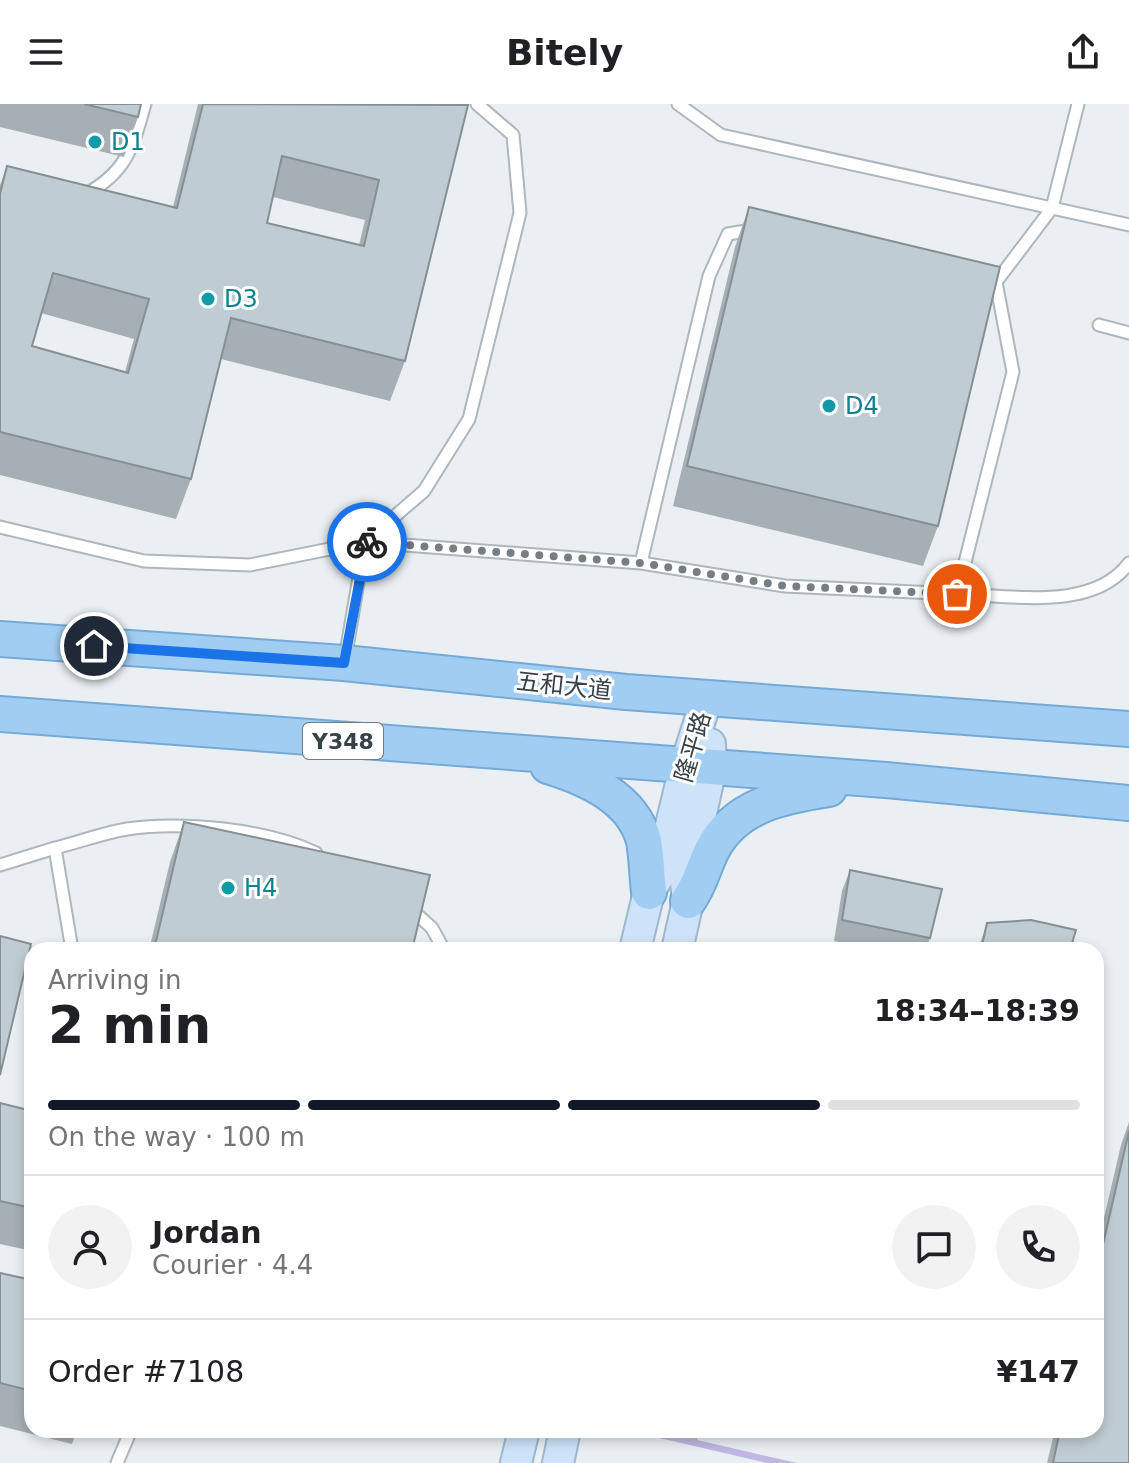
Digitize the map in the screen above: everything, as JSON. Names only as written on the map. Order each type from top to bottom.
[{"type":"main road","name":"五和大道","points":[[0,639],[344,663],[707,698],[1129,729]]},
{"type":"main road","name":"隆平路","points":[[679,942],[688,901],[686,882],[707,698]]},
{"type":"main road","name":"Y348","points":[[0,714],[886,780],[1129,803]]},
{"type":"main road","points":[[510,754],[579,777],[625,808],[643,837],[649,892]]},
{"type":"main road","name":"隆平路","points":[[637,942],[649,892],[659,875],[698,767]]},
{"type":"main road","points":[[688,901],[700,885],[706,862],[722,834],[748,810],[808,792],[886,780]]},
{"type":"main road","points":[[516,1463],[522,1438]]},
{"type":"main road","points":[[558,1463],[563,1438]]},
{"type":"lane","points":[[69,193],[83,196],[109,182],[131,152],[145,104]]},
{"type":"lane","points":[[344,663],[365,542],[424,491],[469,419],[520,213],[513,135],[477,104]]},
{"type":"lane","points":[[678,104],[721,135],[1129,225]]},
{"type":"lane","points":[[957,594],[1013,372],[996,282],[1052,208],[1078,104]]},
{"type":"lane","points":[[641,563],[709,276],[728,234],[766,227]]},
{"type":"lane","points":[[981,278],[996,282]]},
{"type":"lane","points":[[1099,325],[1129,333]]},
{"type":"lane","points":[[0,527],[144,561],[250,565],[365,542],[641,563],[785,586],[957,594],[1068,596],[1116,581],[1129,563]]},
{"type":"lane","points":[[0,865],[129,829],[235,828],[296,844],[323,857]]},
{"type":"lane","points":[[55,848],[71,942]]},
{"type":"lane","points":[[399,899],[432,928],[440,942]]},
{"type":"lane","points":[[117,1463],[128,1438]]},
{"type":"shaded area","points":[[659,1438],[697,1438],[797,1463],[767,1463]]},
{"type":"building","points":[[84,104],[141,104],[138,117]]},
{"type":"building","name":"D3","points":[[203,104],[468,105],[405,361],[231,318],[191,479],[0,432],[0,194],[7,166],[177,208]],"holes":[[[282,156],[379,180],[364,246],[267,223]],[[53,273],[149,299],[128,373],[32,346]]]},
{"type":"building","name":"D4","points":[[749,207],[1000,267],[938,526],[687,466]]},
{"type":"building","points":[[184,822],[430,875],[414,942],[156,942]]},
{"type":"building","points":[[850,870],[942,889],[930,938],[842,920]]},
{"type":"building","points":[[1031,920],[1076,930],[1072,942],[983,942],[987,923]]},
{"type":"building","points":[[0,936],[24,942],[24,974],[0,1075]]},
{"type":"building","points":[[0,1103],[24,1109],[24,1206],[0,1201]]},
{"type":"building","points":[[1129,1131],[1129,1463],[1053,1463],[1058,1438],[1104,1438],[1104,1240]]},
{"type":"building","points":[[0,1273],[24,1278],[24,1389],[0,1383]]},
{"type":"way so far","points":[[367,542],[641,563],[785,586],[957,594]]},
{"type":"place","name":"D1","points":[[95,142]]},
{"type":"place","name":"D3","points":[[208,299]]},
{"type":"place","name":"D4","points":[[829,406]]},
{"type":"place","name":"H4","points":[[228,888]]},
{"type":"route","points":[[94,646],[344,663],[367,542]]}]
